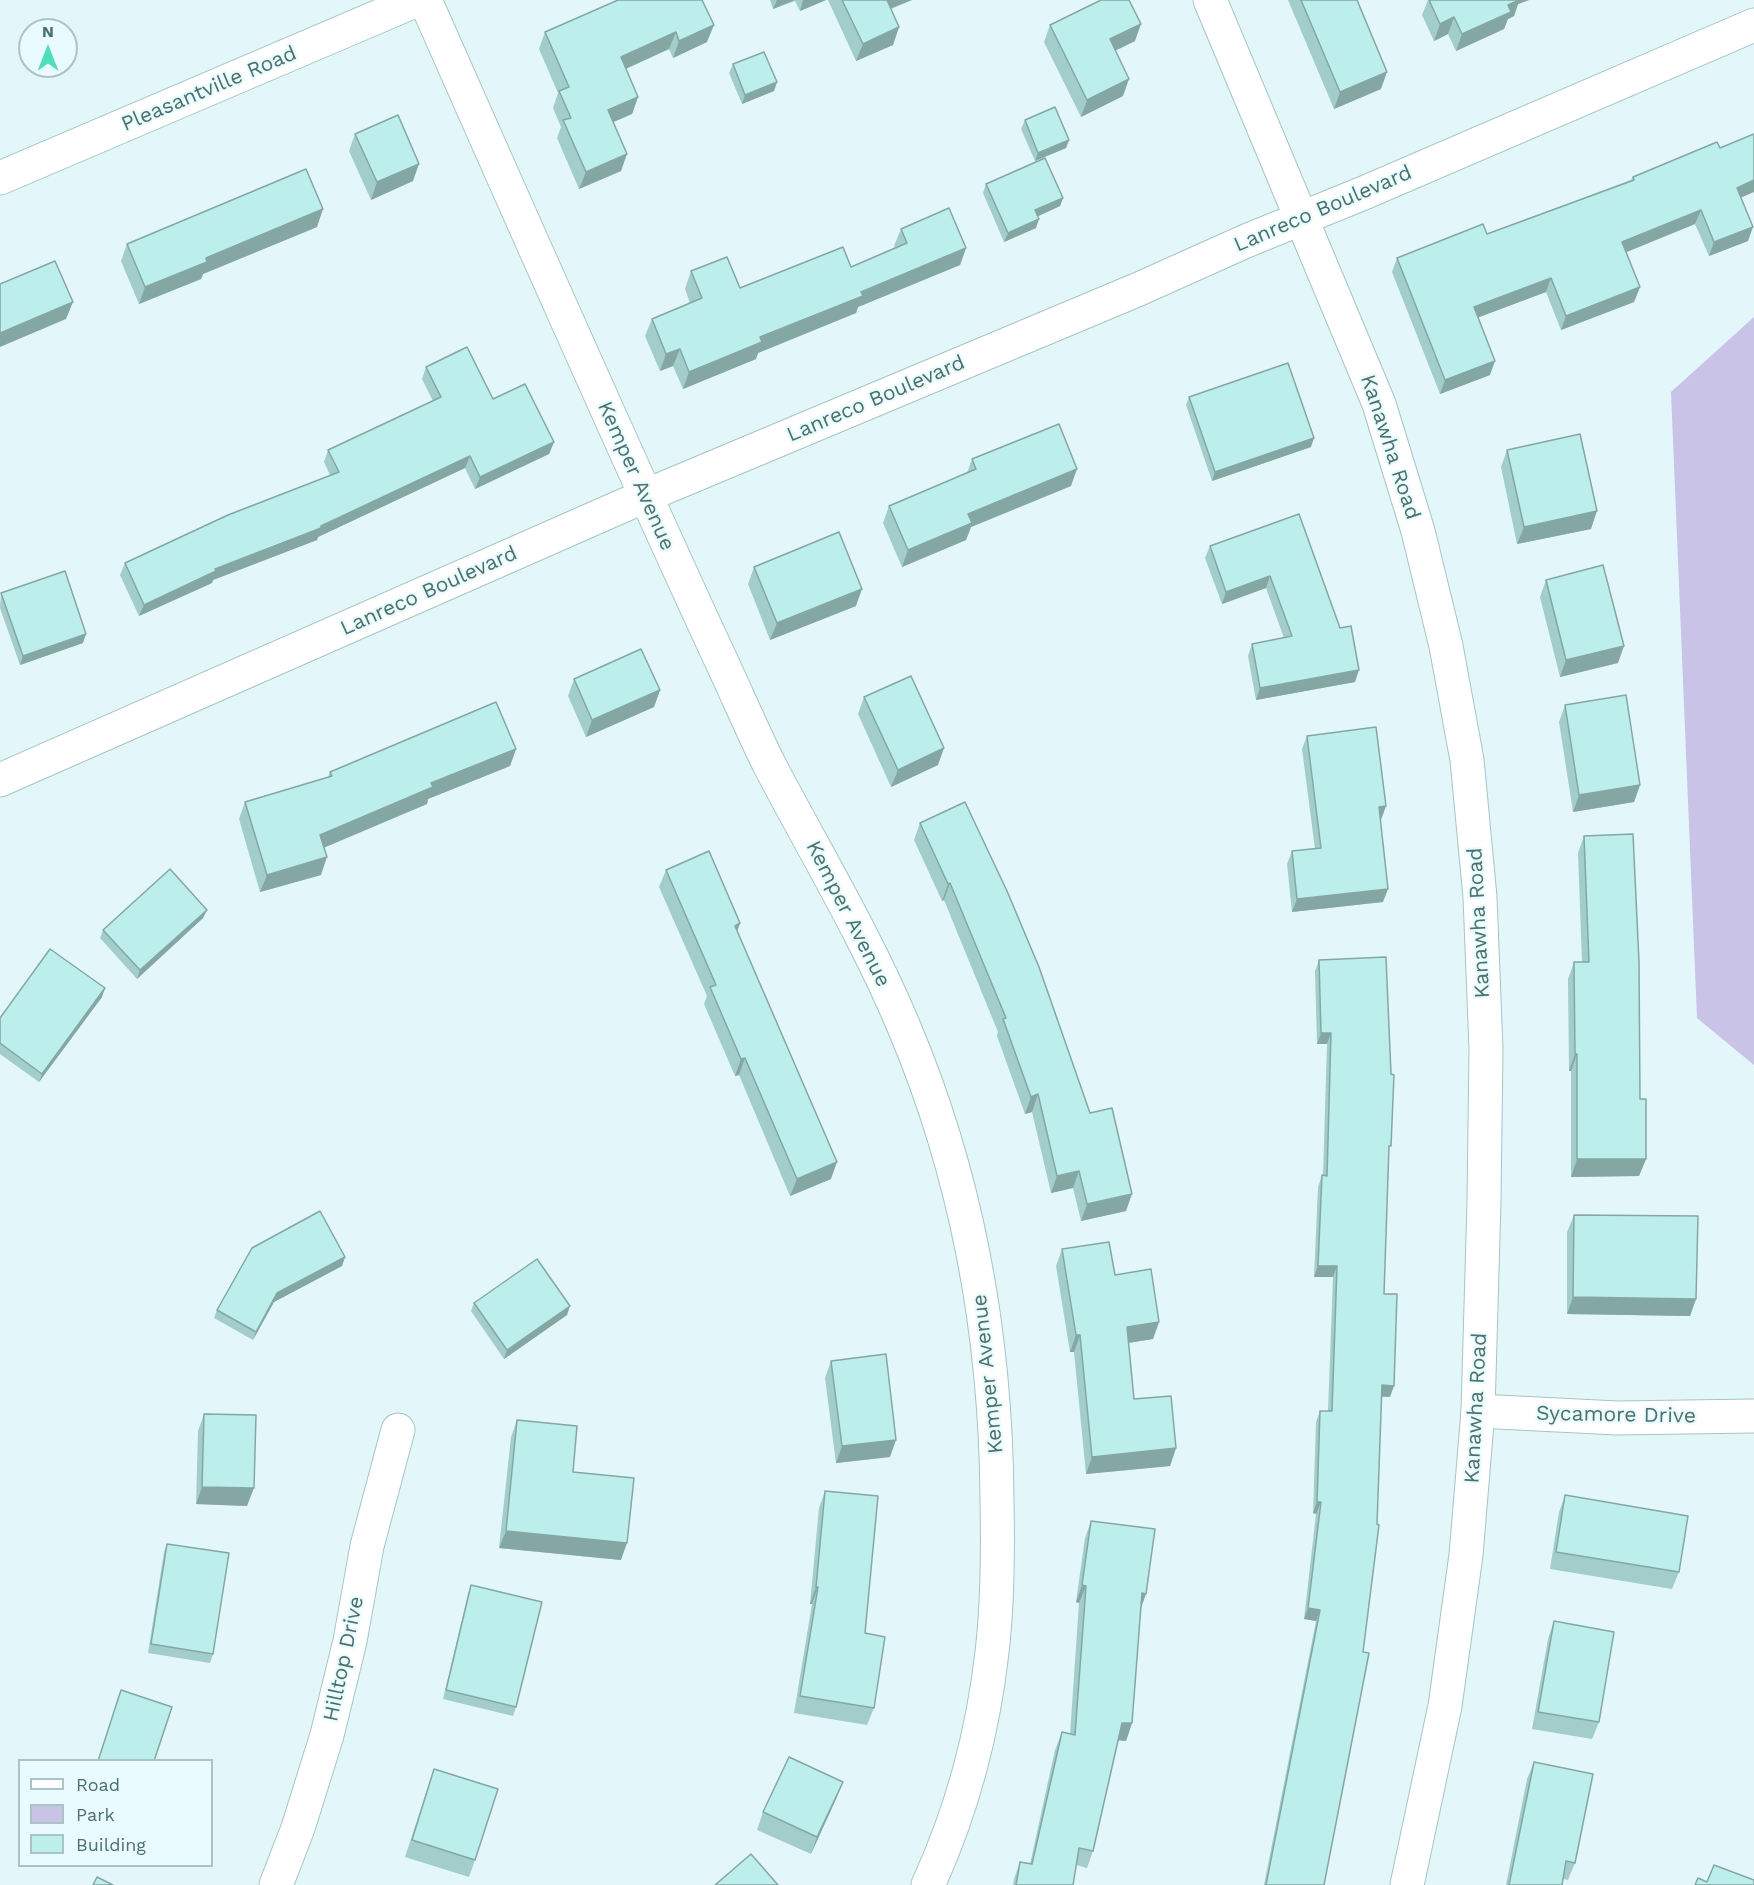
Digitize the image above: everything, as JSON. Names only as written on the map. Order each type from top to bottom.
[{"type":"street","name":"Pleasantville Road","points":[[0,178],[417,0]]},
{"type":"street","name":"Kemper Avenue","points":[[425,0],[645,496],[768,761],[863,939],[904,1027],[937,1112],[953,1166],[975,1262],[990,1362],[997,1463],[998,1557],[992,1651],[980,1728],[964,1791],[949,1836],[928,1885]]},
{"type":"street","name":"Kanawha Road","points":[[1210,0],[1379,404],[1418,531],[1446,646],[1467,760],[1480,897],[1486,1049],[1478,1411],[1466,1555],[1445,1706],[1407,1885]]},
{"type":"street","name":"Lanreco Boulevard","points":[[2,781],[645,496],[1139,289],[1246,241],[1605,91],[1754,25]]},
{"type":"street","name":"Sycamore Drive","points":[[1478,1411],[1617,1418],[1754,1416]]},
{"type":"street","name":"Hilltop Drive","points":[[276,1885],[298,1828],[327,1736],[350,1641],[367,1546],[398,1430]]},
{"type":"green space","points":[[1754,317],[1754,1065],[1697,1018],[1671,392]]},
{"type":"building","points":[[618,0],[702,0],[714,25],[679,41],[676,32],[621,57],[638,97],[608,110],[627,154],[586,172],[563,120],[571,118],[559,91],[569,87],[545,32]]},
{"type":"building","points":[[842,0],[887,0],[899,27],[863,44]]},
{"type":"building","points":[[1101,0],[1129,0],[1141,24],[1110,39],[1129,79],[1087,100],[1050,25]]},
{"type":"building","points":[[1301,0],[1357,0],[1387,72],[1340,92]]},
{"type":"building","points":[[1429,0],[1519,0],[1508,5],[1511,12],[1462,34],[1454,17],[1440,24]]},
{"type":"building","points":[[764,52],[777,82],[745,95],[733,64]]},
{"type":"building","points":[[1055,107],[1069,140],[1038,153],[1025,120]]},
{"type":"building","points":[[398,115],[419,164],[377,182],[355,134]]},
{"type":"building","points":[[1754,134],[1754,180],[1737,188],[1753,227],[1714,242],[1701,210],[1622,242],[1640,287],[1566,316],[1551,278],[1474,307],[1495,361],[1445,380],[1397,258],[1483,224],[1487,234],[1634,180],[1633,177],[1717,142],[1720,148]]},
{"type":"building","points":[[1045,158],[1063,198],[1035,210],[1039,219],[1008,233],[986,184]]},
{"type":"building","points":[[306,169],[323,209],[206,258],[207,262],[145,287],[127,244]]},
{"type":"building","points":[[949,208],[966,248],[861,292],[863,296],[760,337],[762,342],[689,372],[680,349],[666,354],[652,319],[702,298],[691,271],[727,257],[740,288],[843,247],[851,267],[907,243],[901,229]]},
{"type":"building","points":[[55,261],[73,302],[0,333],[0,284]]},
{"type":"building","points":[[467,347],[493,399],[525,384],[554,442],[480,477],[470,456],[321,526],[321,528],[215,569],[216,571],[144,605],[125,563],[228,515],[339,472],[328,450],[441,397],[426,367]]},
{"type":"building","points":[[1288,363],[1314,438],[1215,472],[1189,397]]},
{"type":"building","points":[[1059,424],[1077,469],[968,514],[972,523],[908,550],[889,506],[976,469],[972,459]]},
{"type":"building","points":[[1580,434],[1597,511],[1524,527],[1507,450]]},
{"type":"building","points":[[1299,514],[1340,628],[1351,626],[1359,670],[1260,688],[1252,644],[1292,636],[1270,576],[1226,592],[1210,546]]},
{"type":"building","points":[[839,532],[862,589],[777,623],[754,567]]},
{"type":"building","points":[[1603,565],[1624,646],[1566,660],[1546,580]]},
{"type":"building","points":[[65,571],[86,634],[23,656],[1,593]]},
{"type":"building","points":[[641,649],[660,690],[592,720],[574,679]]},
{"type":"building","points":[[911,676],[944,748],[898,770],[864,697]]},
{"type":"building","points":[[1626,695],[1640,785],[1579,795],[1565,705]]},
{"type":"building","points":[[496,702],[516,749],[431,783],[433,787],[320,835],[327,857],[267,875],[245,802],[332,776],[330,772]]},
{"type":"building","points":[[1376,727],[1386,806],[1379,807],[1388,889],[1297,899],[1292,851],[1321,848],[1307,736]]},
{"type":"building","points":[[965,802],[1007,891],[1039,967],[1090,1113],[1112,1108],[1132,1194],[1087,1204],[1079,1171],[1057,1176],[1038,1094],[1031,1097],[1003,1019],[1006,1018],[950,883],[948,884],[920,823]]},
{"type":"building","points":[[1633,834],[1639,962],[1640,1099],[1646,1099],[1646,1159],[1577,1159],[1574,962],[1589,962],[1584,836]]},
{"type":"building","points":[[709,851],[740,923],[735,926],[837,1162],[797,1179],[745,1058],[741,1059],[710,987],[716,985],[666,870]]},
{"type":"building","points":[[170,869],[207,910],[140,970],[103,930]]},
{"type":"building","points":[[50,949],[105,988],[42,1074],[0,1043],[0,1018]]},
{"type":"building","points":[[1386,957],[1391,1074],[1394,1075],[1384,1294],[1397,1294],[1394,1386],[1382,1385],[1377,1524],[1379,1525],[1363,1652],[1369,1653],[1324,1885],[1266,1885],[1320,1610],[1308,1608],[1321,1502],[1317,1502],[1320,1411],[1332,1411],[1337,1266],[1318,1266],[1322,1175],[1327,1176],[1331,1033],[1321,1033],[1319,960]]},
{"type":"building","points":[[320,1211],[345,1257],[277,1293],[256,1332],[217,1310],[252,1248]]},
{"type":"building","points":[[1574,1215],[1698,1216],[1696,1299],[1573,1297]]},
{"type":"building","points":[[1109,1242],[1115,1275],[1151,1269],[1159,1322],[1127,1327],[1134,1399],[1171,1396],[1176,1448],[1092,1457],[1080,1335],[1076,1335],[1062,1249]]},
{"type":"building","points":[[537,1259],[570,1306],[507,1350],[474,1303]]},
{"type":"building","points":[[886,1354],[896,1440],[842,1446],[831,1361]]},
{"type":"building","points":[[204,1414],[256,1415],[254,1488],[202,1487]]},
{"type":"building","points":[[517,1420],[577,1426],[573,1472],[634,1478],[627,1543],[506,1531]]},
{"type":"building","points":[[825,1491],[878,1496],[865,1633],[885,1637],[874,1708],[800,1696],[818,1587],[816,1587]]},
{"type":"building","points":[[1565,1495],[1688,1516],[1679,1572],[1556,1552]]},
{"type":"building","points":[[1091,1521],[1155,1529],[1146,1594],[1142,1593],[1132,1723],[1122,1723],[1093,1851],[1079,1848],[1073,1885],[1016,1885],[1020,1862],[1032,1864],[1062,1732],[1075,1735],[1086,1586],[1082,1585]]},
{"type":"building","points":[[167,1544],[229,1553],[213,1654],[151,1644]]},
{"type":"building","points":[[471,1585],[542,1602],[516,1707],[446,1690]]},
{"type":"building","points":[[1554,1621],[1614,1632],[1599,1722],[1538,1712]]},
{"type":"building","points":[[121,1690],[172,1707],[155,1759],[99,1759]]},
{"type":"building","points":[[789,1757],[843,1782],[817,1837],[763,1812]]},
{"type":"building","points":[[1534,1762],[1593,1774],[1575,1863],[1566,1861],[1562,1885],[1509,1885]]},
{"type":"building","points":[[434,1769],[498,1789],[475,1860],[412,1840]]},
{"type":"building","points":[[751,1854],[778,1885],[715,1885]]},
{"type":"building","points":[[1714,1865],[1754,1880],[1754,1885],[1695,1885],[1698,1878],[1707,1882]]},
{"type":"building","points":[[97,1877],[113,1885],[93,1885]]}]
